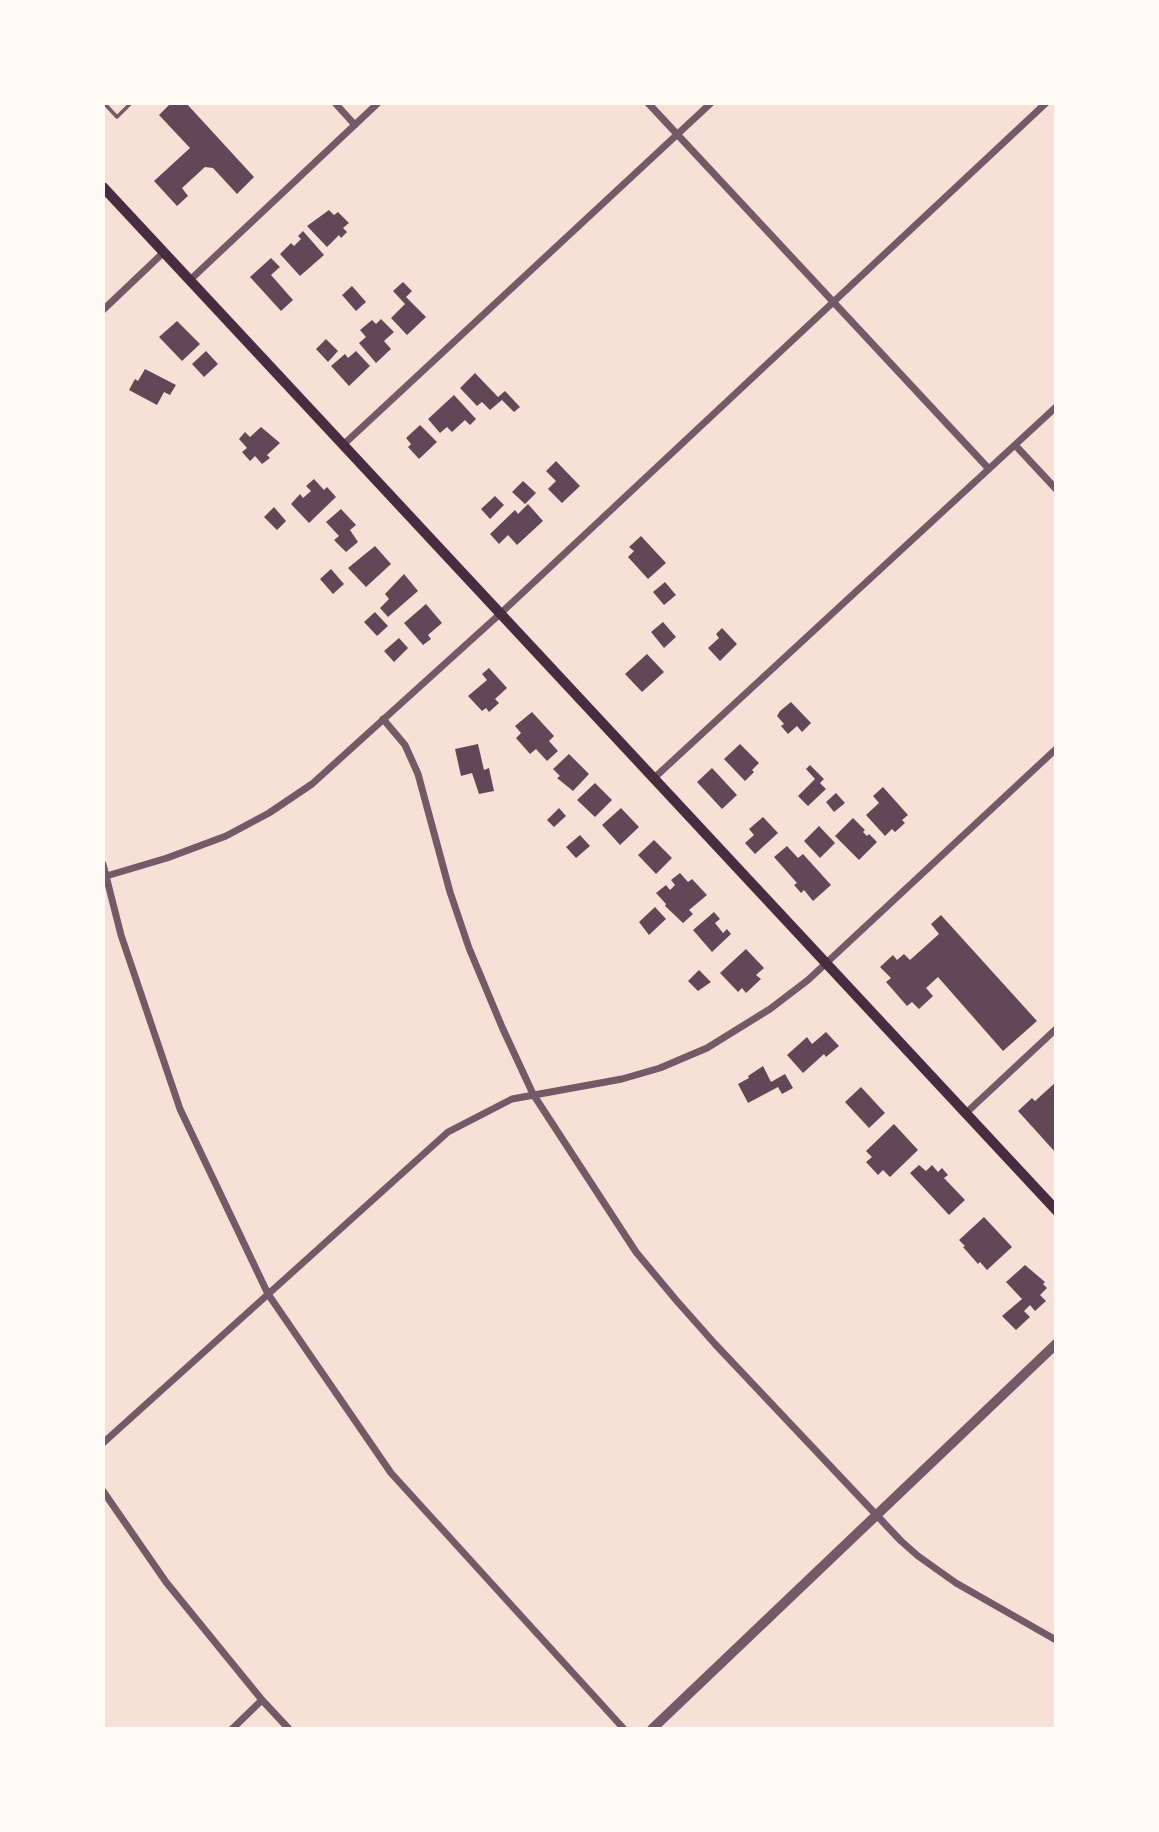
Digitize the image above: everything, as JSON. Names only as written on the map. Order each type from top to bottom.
[{"type":"main road","points":[[103,187],[1056,1210]]},
{"type":"street","points":[[335,103],[355,125]]},
{"type":"street","points":[[190,280],[378,103]]},
{"type":"street","points":[[648,103],[989,469]]},
{"type":"street","points":[[343,445],[711,103]]},
{"type":"street","points":[[105,876],[179,854],[226,836],[259,819],[312,784],[500,613],[1046,103]]},
{"type":"street","points":[[103,310],[164,252]]},
{"type":"street","points":[[653,779],[1056,407]]},
{"type":"street","points":[[1015,445],[1056,489]]},
{"type":"street","points":[[383,719],[405,745],[418,774],[450,892],[469,948],[533,1094],[636,1252],[667,1290],[877,1516],[918,1556],[956,1583],[1056,1640]]},
{"type":"street","points":[[103,1443],[448,1132],[512,1099],[622,1079],[660,1068],[707,1048],[770,1010],[825,964],[1056,749]]},
{"type":"street","points":[[103,864],[129,958],[180,1109],[268,1294],[391,1473],[624,1729]]},
{"type":"street","points":[[965,1113],[1056,1029]]},
{"type":"street","points":[[652,1729],[1056,1344]]},
{"type":"street","points":[[103,1491],[166,1582],[289,1729]]},
{"type":"street","points":[[232,1729],[262,1700]]},
{"type":"lane","points":[[104,103],[117,117],[131,103]]},
{"type":"building","points":[[171,103],[186,103],[254,177],[237,194],[213,168],[205,167],[182,188],[188,196],[177,206],[154,181],[190,148],[159,115]]},
{"type":"building","points":[[329,210],[334,215],[338,212],[349,223],[343,228],[347,232],[341,238],[339,235],[327,247],[307,226]]},
{"type":"building","points":[[303,231],[324,255],[300,276],[280,254],[291,243],[294,246],[301,239],[298,236]]},
{"type":"building","points":[[271,258],[280,267],[271,275],[293,300],[281,311],[250,277]]},
{"type":"building","points":[[403,282],[412,291],[406,297],[426,317],[407,335],[391,318],[405,304],[393,291]]},
{"type":"building","points":[[352,286],[366,302],[356,311],[342,295]]},
{"type":"building","points":[[381,319],[394,332],[384,341],[391,349],[376,363],[359,343],[366,337],[360,330],[372,320],[376,324]]},
{"type":"building","points":[[177,321],[200,344],[182,361],[159,337]]},
{"type":"building","points":[[326,339],[338,351],[328,362],[316,349]]},
{"type":"building","points":[[206,351],[218,364],[204,377],[192,364]]},
{"type":"building","points":[[356,351],[370,366],[349,386],[331,366],[345,354],[348,358]]},
{"type":"building","points":[[145,369],[176,385],[170,395],[164,392],[157,405],[129,390]]},
{"type":"building","points":[[475,373],[498,397],[505,391],[520,407],[514,412],[502,400],[490,410],[482,402],[477,406],[460,388]]},
{"type":"building","points":[[454,395],[476,419],[470,425],[465,420],[452,432],[447,427],[440,433],[428,419]]},
{"type":"building","points":[[420,425],[437,442],[419,459],[408,447],[411,444],[406,438]]},
{"type":"building","points":[[261,427],[280,443],[267,455],[270,458],[262,464],[255,456],[250,461],[242,452],[247,448],[239,439],[245,432],[250,437]]},
{"type":"building","points":[[556,461],[580,486],[562,503],[548,489],[556,481],[546,471]]},
{"type":"building","points":[[314,479],[324,490],[327,487],[336,497],[309,523],[291,504],[300,494],[303,498],[311,491],[306,486]]},
{"type":"building","points":[[523,481],[536,493],[525,504],[512,492]]},
{"type":"building","points":[[495,496],[504,505],[490,519],[481,509]]},
{"type":"building","points":[[528,504],[543,521],[517,545],[508,535],[499,544],[490,534],[515,510],[518,514]]},
{"type":"building","points":[[274,507],[286,521],[277,530],[264,517]]},
{"type":"building","points":[[341,509],[356,525],[350,530],[358,542],[346,552],[334,540],[339,536],[326,522]]},
{"type":"building","points":[[641,536],[666,563],[648,579],[628,557],[634,551],[629,547]]},
{"type":"building","points":[[375,546],[391,564],[366,587],[348,568]]},
{"type":"building","points":[[331,569],[344,584],[333,594],[320,579]]},
{"type":"building","points":[[404,574],[418,591],[388,617],[380,608],[389,599],[385,594]]},
{"type":"building","points":[[665,582],[676,595],[664,605],[653,592]]},
{"type":"building","points":[[426,604],[442,623],[428,635],[431,639],[423,645],[404,623]]},
{"type":"building","points":[[375,612],[388,626],[377,636],[364,622]]},
{"type":"building","points":[[663,622],[676,637],[664,648],[651,632]]},
{"type":"building","points":[[722,628],[737,644],[720,661],[708,648],[719,638],[716,634]]},
{"type":"building","points":[[399,638],[408,648],[394,662],[384,651]]},
{"type":"building","points":[[647,654],[664,672],[642,692],[625,674]]},
{"type":"building","points":[[489,668],[507,688],[495,699],[499,703],[489,712],[486,708],[482,711],[468,696],[487,680],[482,674]]},
{"type":"building","points":[[791,702],[811,723],[802,732],[797,726],[788,734],[777,716]]},
{"type":"building","points":[[532,712],[554,736],[549,741],[558,751],[547,761],[536,749],[530,754],[516,738],[521,733],[515,726]]},
{"type":"building","points":[[478,744],[484,770],[489,768],[494,791],[479,794],[472,773],[461,776],[455,749]]},
{"type":"building","points":[[740,744],[759,763],[745,781],[724,759]]},
{"type":"building","points":[[569,754],[589,774],[573,791],[557,778],[560,776],[553,769]]},
{"type":"building","points":[[810,765],[824,779],[820,783],[826,789],[808,806],[798,796],[815,779],[806,769]]},
{"type":"building","points":[[712,768],[737,795],[722,809],[697,782]]},
{"type":"building","points":[[595,783],[612,800],[595,817],[577,800]]},
{"type":"building","points":[[883,787],[908,815],[902,820],[905,823],[885,836],[866,815],[879,803],[873,796]]},
{"type":"building","points":[[836,793],[845,803],[834,812],[826,802]]},
{"type":"building","points":[[559,808],[566,816],[554,827],[547,820]]},
{"type":"building","points":[[621,808],[639,827],[620,845],[602,825]]},
{"type":"building","points":[[763,817],[778,833],[755,854],[745,843],[754,835],[749,829]]},
{"type":"building","points":[[853,818],[865,830],[863,832],[867,836],[869,834],[877,842],[859,860],[835,836]]},
{"type":"building","points":[[819,826],[835,843],[820,858],[804,841]]},
{"type":"building","points":[[580,835],[590,846],[576,858],[566,847]]},
{"type":"building","points":[[654,840],[672,858],[656,874],[638,855]]},
{"type":"building","points":[[787,846],[798,858],[803,854],[831,885],[813,901],[804,890],[801,893],[794,885],[797,883],[774,857]]},
{"type":"building","points":[[680,873],[688,882],[692,879],[707,895],[689,910],[693,914],[683,923],[656,893],[666,885],[670,890],[675,885],[671,880]]},
{"type":"building","points":[[655,907],[666,919],[649,935],[639,922]]},
{"type":"building","points":[[714,912],[720,919],[715,923],[723,933],[727,929],[731,934],[712,952],[693,930]]},
{"type":"building","points":[[941,915],[1037,1021],[1003,1051],[938,977],[926,988],[933,996],[919,1009],[912,1002],[907,1006],[886,982],[891,978],[880,967],[893,955],[897,960],[904,954],[910,960],[939,934],[931,924]]},
{"type":"building","points":[[746,949],[764,968],[756,975],[761,979],[746,993],[742,988],[738,992],[720,973]]},
{"type":"building","points":[[699,970],[711,982],[698,991],[688,981]]},
{"type":"building","points":[[826,1032],[839,1046],[826,1057],[824,1054],[803,1073],[787,1055],[807,1037],[812,1044]]},
{"type":"building","points":[[763,1066],[771,1082],[785,1074],[793,1088],[782,1094],[778,1087],[748,1103],[738,1084]]},
{"type":"building","points":[[1056,1082],[1056,1153],[1018,1111],[1032,1098],[1035,1101]]},
{"type":"building","points":[[861,1087],[885,1113],[869,1128],[845,1102]]},
{"type":"building","points":[[894,1124],[918,1150],[890,1177],[883,1170],[878,1175],[866,1162],[872,1157],[866,1151]]},
{"type":"building","points":[[919,1165],[926,1171],[932,1165],[938,1172],[942,1168],[948,1175],[944,1178],[965,1200],[949,1215],[910,1173]]},
{"type":"building","points":[[984,1217],[1012,1247],[987,1270],[980,1262],[978,1264],[959,1240]]},
{"type":"building","points":[[1025,1265],[1045,1282],[1043,1284],[1047,1288],[1040,1295],[1046,1301],[1035,1311],[1030,1305],[1024,1311],[1030,1317],[1016,1330],[1002,1316],[1022,1299],[1006,1282]]}]
